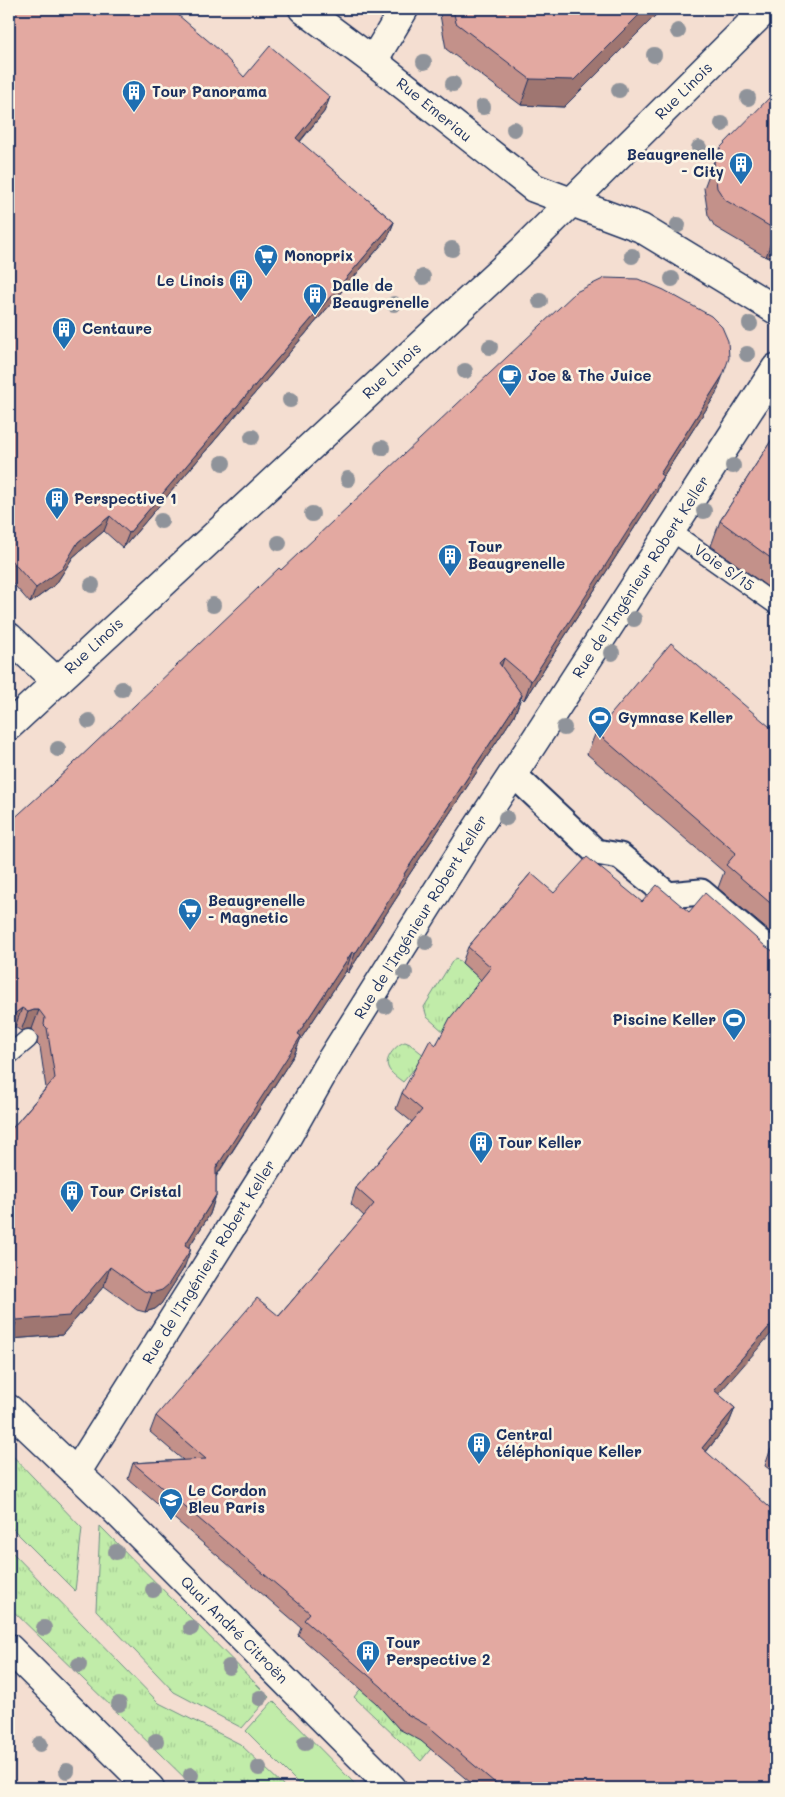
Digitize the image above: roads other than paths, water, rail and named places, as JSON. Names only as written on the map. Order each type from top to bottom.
[{"type":"street","name":"Rue Emeriau","points":[[303,9],[373,61],[534,188],[640,228],[776,310]]},
{"type":"street","points":[[373,61],[404,9]]},
{"type":"street","name":"Rue Linois","points":[[9,726],[523,250],[766,9]]},
{"type":"street","name":"Rue de l'Ingénieur Robert Keller","points":[[76,1472],[281,1148],[326,1068],[468,842],[776,368]]},
{"type":"street","points":[[9,637],[56,681]]},
{"type":"street","points":[[513,774],[596,852],[620,856],[668,895],[702,892],[776,956]]},
{"type":"street","name":"Quai André Citroën","points":[[9,1409],[107,1502],[392,1788]]},
{"type":"street","points":[[9,1648],[150,1788]]},
{"type":"lane","name":"Voie S/15","points":[[671,531],[776,605]]},
{"type":"lane","points":[[9,1056],[28,1039]]},
{"type":"place","name":"Tour Panorama","points":[[134,113]]},
{"type":"place","name":"Beaugrenelle - City","points":[[741,185]]},
{"type":"place","name":"Monoprix","points":[[266,277]]},
{"type":"place","name":"Le Linois","points":[[241,302]]},
{"type":"place","name":"Dalle de Beaugrenelle","points":[[315,316]]},
{"type":"place","name":"Centaure","points":[[64,350]]},
{"type":"place","name":"Joe & The Juice","points":[[510,397]]},
{"type":"place","name":"Perspective 1","points":[[57,520]]},
{"type":"place","name":"Tour Beaugrenelle","points":[[450,577]]},
{"type":"place","name":"Gymnase Keller","points":[[600,739]]},
{"type":"place","name":"Beaugrenelle - Magnetic","points":[[190,931]]},
{"type":"place","name":"Piscine Keller","points":[[734,1041]]},
{"type":"place","name":"Tour Keller","points":[[481,1164]]},
{"type":"place","name":"Tour Cristal","points":[[72,1213]]},
{"type":"place","name":"Central téléphonique Keller","points":[[479,1465]]},
{"type":"place","name":"Le Cordon Bleu Paris","points":[[171,1521]]},
{"type":"place","name":"Tour Perspective 2","points":[[368,1673]]}]
